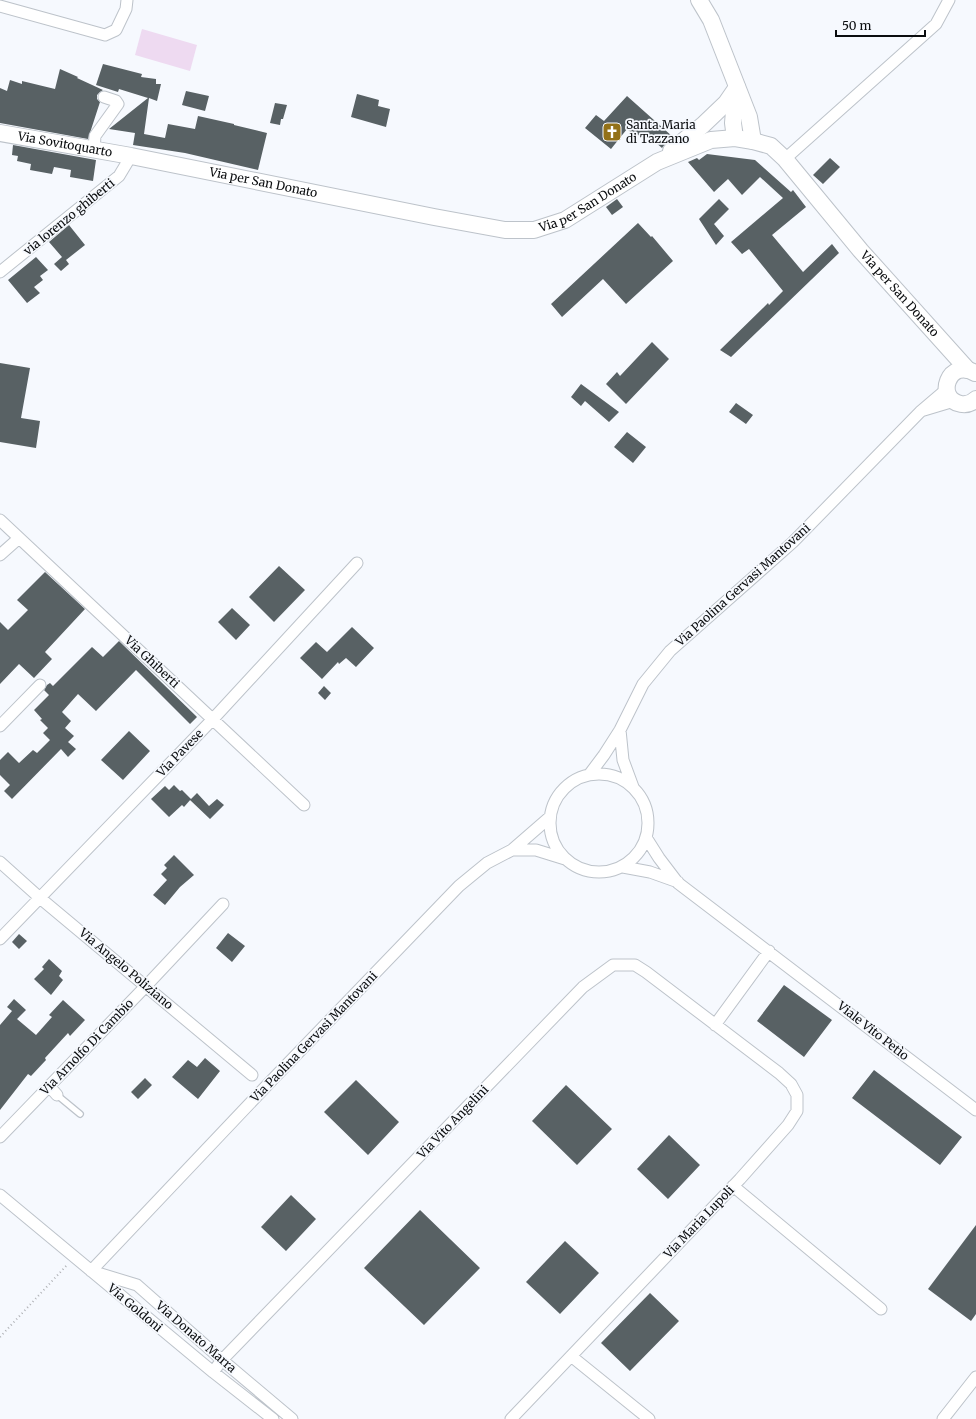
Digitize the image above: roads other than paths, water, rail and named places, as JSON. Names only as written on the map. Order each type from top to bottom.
[{"type":"street","points":[[0,6],[105,35],[116,30],[126,10],[127,0]]},
{"type":"street","points":[[699,0],[711,20],[749,117],[753,141]]},
{"type":"street","points":[[785,159],[936,24],[949,0]]},
{"type":"street","points":[[735,138],[733,123],[737,87]]},
{"type":"street","points":[[657,162],[703,125],[726,103],[737,87]]},
{"type":"street","points":[[94,150],[95,136],[118,104],[116,100],[104,97]]},
{"type":"street","name":"Via Sovitoquarto","points":[[0,133],[131,156]]},
{"type":"street","name":"Via per San Donato","points":[[131,156],[434,217],[505,230],[534,230],[566,220],[657,162],[711,140],[735,138],[753,141],[771,146],[785,159],[861,251],[949,350],[966,372]]},
{"type":"street","name":"via lorenzo ghiberti","points":[[0,272],[119,176],[131,156]]},
{"type":"street","points":[[966,372],[947,383],[950,395],[964,404],[970,403],[976,399]]},
{"type":"street","name":"Via Paolina Gervasi Mantovani","points":[[589,775],[620,730],[643,684],[670,651],[793,542],[920,412],[950,395]]},
{"type":"street","name":"Via Ghiberti","points":[[0,520],[18,539],[304,805]]},
{"type":"street","points":[[0,555],[18,539]]},
{"type":"street","name":"Via Pavese","points":[[0,939],[213,719],[357,563]]},
{"type":"street","points":[[0,726],[40,685]]},
{"type":"street","points":[[620,730],[623,760],[633,787]]},
{"type":"street","points":[[604,774],[621,779],[633,787],[642,798],[648,811],[649,825],[647,839],[633,860],[622,867],[599,873],[586,871],[565,859],[553,840],[550,829],[550,817],[554,802],[563,790],[575,780],[589,775],[604,774]]},
{"type":"street","name":"Via Paolina Gervasi Mantovani","points":[[91,1271],[459,886],[488,863],[512,850],[550,817]]},
{"type":"street","points":[[647,839],[678,883]]},
{"type":"street","points":[[512,850],[536,850],[565,859]]},
{"type":"street","name":"Via Angelo Poliziano","points":[[0,862],[40,898],[252,1075]]},
{"type":"street","points":[[622,867],[650,872],[678,883]]},
{"type":"street","name":"Viale Vito Petìo","points":[[678,883],[976,1110]]},
{"type":"street","name":"Via Arnolfo Di Cambio","points":[[0,1136],[146,986],[222,904]]},
{"type":"street","points":[[715,1025],[769,952]]},
{"type":"street","name":"Via Vito Angelini","points":[[213,1372],[222,1360],[582,987],[613,965],[635,965],[715,1025]]},
{"type":"street","name":"Via Maria Lupoli","points":[[511,1419],[733,1186],[788,1125],[797,1111],[797,1095],[791,1084],[780,1073],[715,1025]]},
{"type":"street","points":[[49,1086],[57,1095]]},
{"type":"street","points":[[733,1186],[881,1309]]},
{"type":"street","name":"Via Goldoni","points":[[0,1195],[213,1372],[272,1419]]},
{"type":"street","name":"Via Donato Marra","points":[[91,1271],[137,1285],[292,1419]]},
{"type":"street","points":[[571,1356],[649,1419]]},
{"type":"street","points":[[943,1419],[976,1376]]},
{"type":"lane","points":[[57,1095],[80,1114]]},
{"type":"place","name":"Santa Maria di Tazzano","points":[[612,132]]}]
